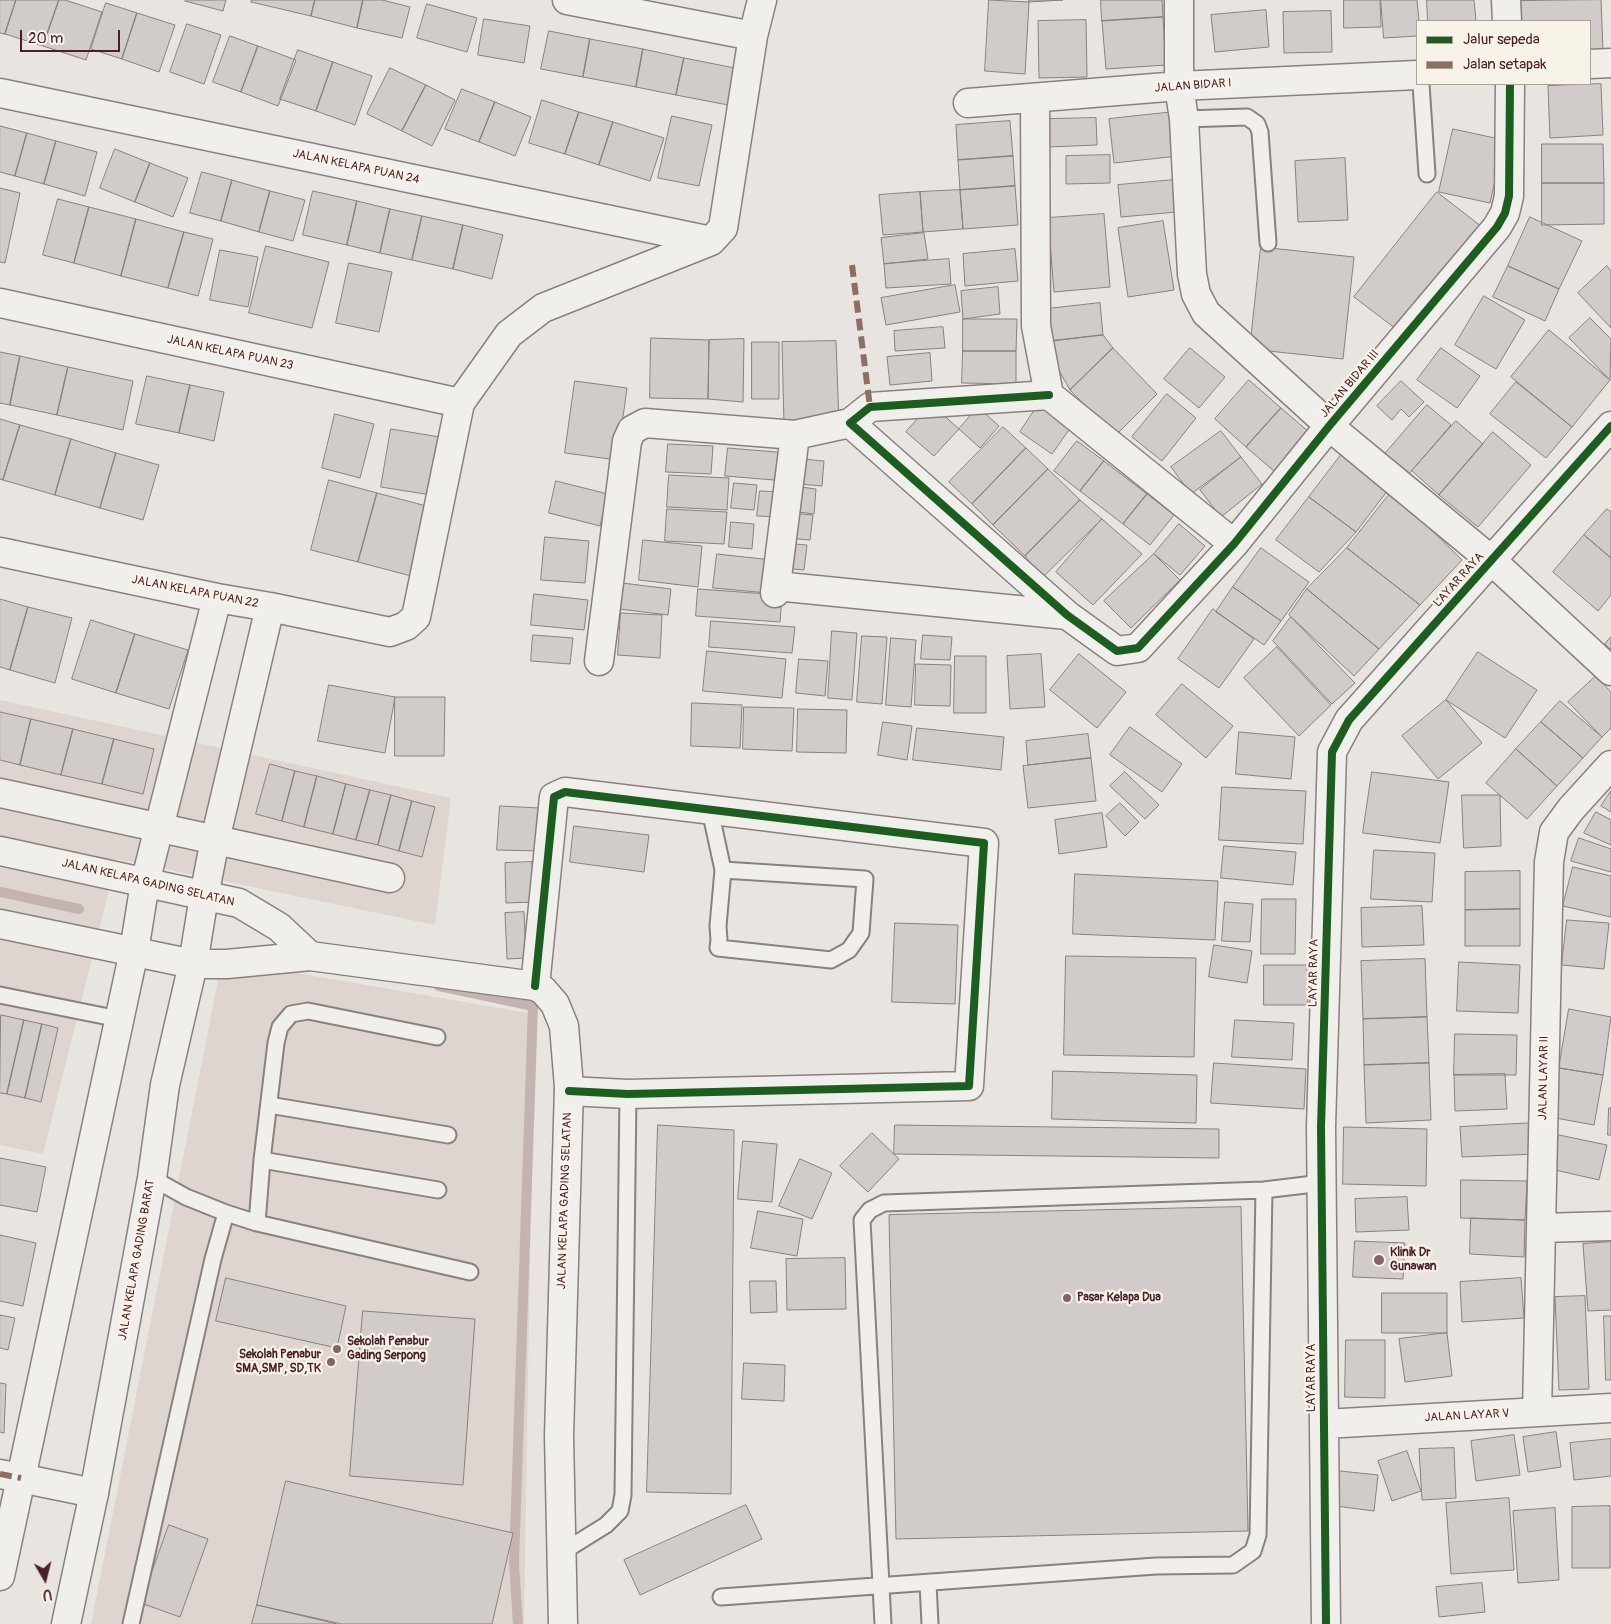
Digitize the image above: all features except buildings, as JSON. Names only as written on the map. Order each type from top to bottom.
[{"type":"street","points":[[568,0],[753,36]]},
{"type":"street","points":[[460,403],[509,334],[543,308],[711,242],[722,228],[753,36],[762,0]]},
{"type":"street","points":[[1179,0],[1179,86],[1184,119],[1192,274],[1196,294],[1206,313],[1330,426],[1491,560],[1611,672]]},
{"type":"street","points":[[1506,0],[1507,20]]},
{"type":"street","points":[[1591,64],[1611,63]]},
{"type":"street","name":"JALAN BIDAR I","points":[[968,103],[1179,86],[1416,75]]},
{"type":"street","name":"JALAN BIDAR III","points":[[1067,615],[1117,651],[1138,648],[1234,544],[1497,227],[1505,213],[1509,196],[1510,85]]},
{"type":"street","name":"JALAN KELAPA PUAN 24","points":[[0,93],[711,242]]},
{"type":"street","points":[[1034,99],[1036,326],[1049,395],[1234,544]]},
{"type":"street","name":"JALAN KELAPA PUAN 23","points":[[0,303],[460,403]]},
{"type":"street","points":[[599,661],[626,442],[632,430],[645,423],[795,435],[850,423],[870,407],[1049,395]]},
{"type":"street","name":"JALAN KELAPA PUAN 22","points":[[0,552],[216,598],[270,607],[390,632],[406,626],[416,616],[460,403]]},
{"type":"street","points":[[850,423],[1067,615]]},
{"type":"street","name":"LAYAR RAYA","points":[[1326,1624],[1321,1126],[1332,752],[1349,720],[1611,426]]},
{"type":"street","points":[[795,435],[775,590],[1067,615]]},
{"type":"street","points":[[0,1576],[10,1476],[119,1019],[134,951],[144,883],[216,598]]},
{"type":"street","name":"JALAN KELAPA GADING BARAT","points":[[66,1624],[94,1493],[152,1178],[165,1085],[194,964],[215,840],[270,607]]},
{"type":"street","name":"JALAN LAYAR II","points":[[1537,1412],[1548,862],[1554,832],[1571,809],[1611,765]]},
{"type":"street","points":[[0,924],[194,964],[226,964],[310,956],[536,986],[554,797],[565,792],[984,843],[969,1086],[628,1094],[569,1091]]},
{"type":"street","points":[[0,793],[390,878]]},
{"type":"street","name":"JALAN KELAPA GADING SELATAN","points":[[0,851],[239,903],[279,927],[310,956]]},
{"type":"street","name":"JALAN KELAPA GADING SELATAN","points":[[536,986],[543,990],[556,1004],[564,1026],[569,1091],[558,1436],[563,1624]]},
{"type":"street","points":[[1541,1228],[1611,1226]]},
{"type":"street","name":"JALAN LAYAR V","points":[[1324,1424],[1611,1408]]},
{"type":"street","points":[[10,1476],[94,1493]]},
{"type":"lane","points":[[1421,85],[1427,174]]},
{"type":"lane","points":[[1184,119],[1247,117],[1257,124],[1260,132],[1268,243]]},
{"type":"lane","points":[[710,810],[723,870],[718,948],[831,960],[849,950],[861,933],[864,879],[723,870]]},
{"type":"lane","points":[[0,995],[119,1019]]},
{"type":"lane","points":[[257,1223],[262,1160],[276,1043],[280,1027],[291,1014],[308,1011],[438,1038]]},
{"type":"lane","points":[[562,1553],[606,1525],[620,1511],[623,1495],[628,1094]]},
{"type":"lane","points":[[269,1105],[448,1134]]},
{"type":"lane","points":[[262,1160],[438,1190]]},
{"type":"lane","points":[[152,1178],[186,1197],[257,1223],[470,1272]]},
{"type":"lane","points":[[883,1624],[862,1220],[870,1210],[884,1202],[1264,1190],[1322,1183]]},
{"type":"lane","points":[[720,1597],[880,1584],[928,1583],[1156,1566],[1233,1565],[1253,1551],[1258,1535],[1264,1190]]},
{"type":"lane","points":[[131,1624],[213,1259],[226,1213]]},
{"type":"lane","points":[[928,1583],[930,1624]]},
{"type":"shaded area","points":[[0,700],[451,798],[435,925],[117,859],[43,1154],[0,1145]]},
{"type":"shaded area","name":"Sekolah Penabur Gading Serpong","points":[[222,960],[534,1014],[524,1624],[91,1624]]},
{"type":"waterway","points":[[0,892],[79,909]]},
{"type":"waterway","points":[[439,986],[533,1006],[514,1563],[518,1624]]},
{"type":"marked path","points":[[852,265],[870,407]]},
{"type":"marked path","points":[[0,1474],[21,1478]]},
{"type":"cycle path","points":[[1049,395],[870,407],[850,423],[1067,615],[1117,651],[1138,648],[1234,544],[1330,425],[1497,227],[1505,213],[1509,196],[1510,85]]},
{"type":"cycle path","points":[[1326,1624],[1321,1127],[1332,752],[1349,720],[1611,426]]},
{"type":"cycle path","points":[[535,986],[554,797],[565,792],[984,843],[969,1086],[628,1094],[569,1091]]},
{"type":"place","name":"Klinik Dr Gunawan","points":[[1379,1260]]},
{"type":"place","name":"Pasar Kelapa Dua","points":[[1067,1298]]},
{"type":"place","name":"Sekolah Penabur Gading Serpong","points":[[337,1349]]},
{"type":"place","name":"Sekolah Penabur SMA,SMP, SD,TK","points":[[331,1362]]}]
